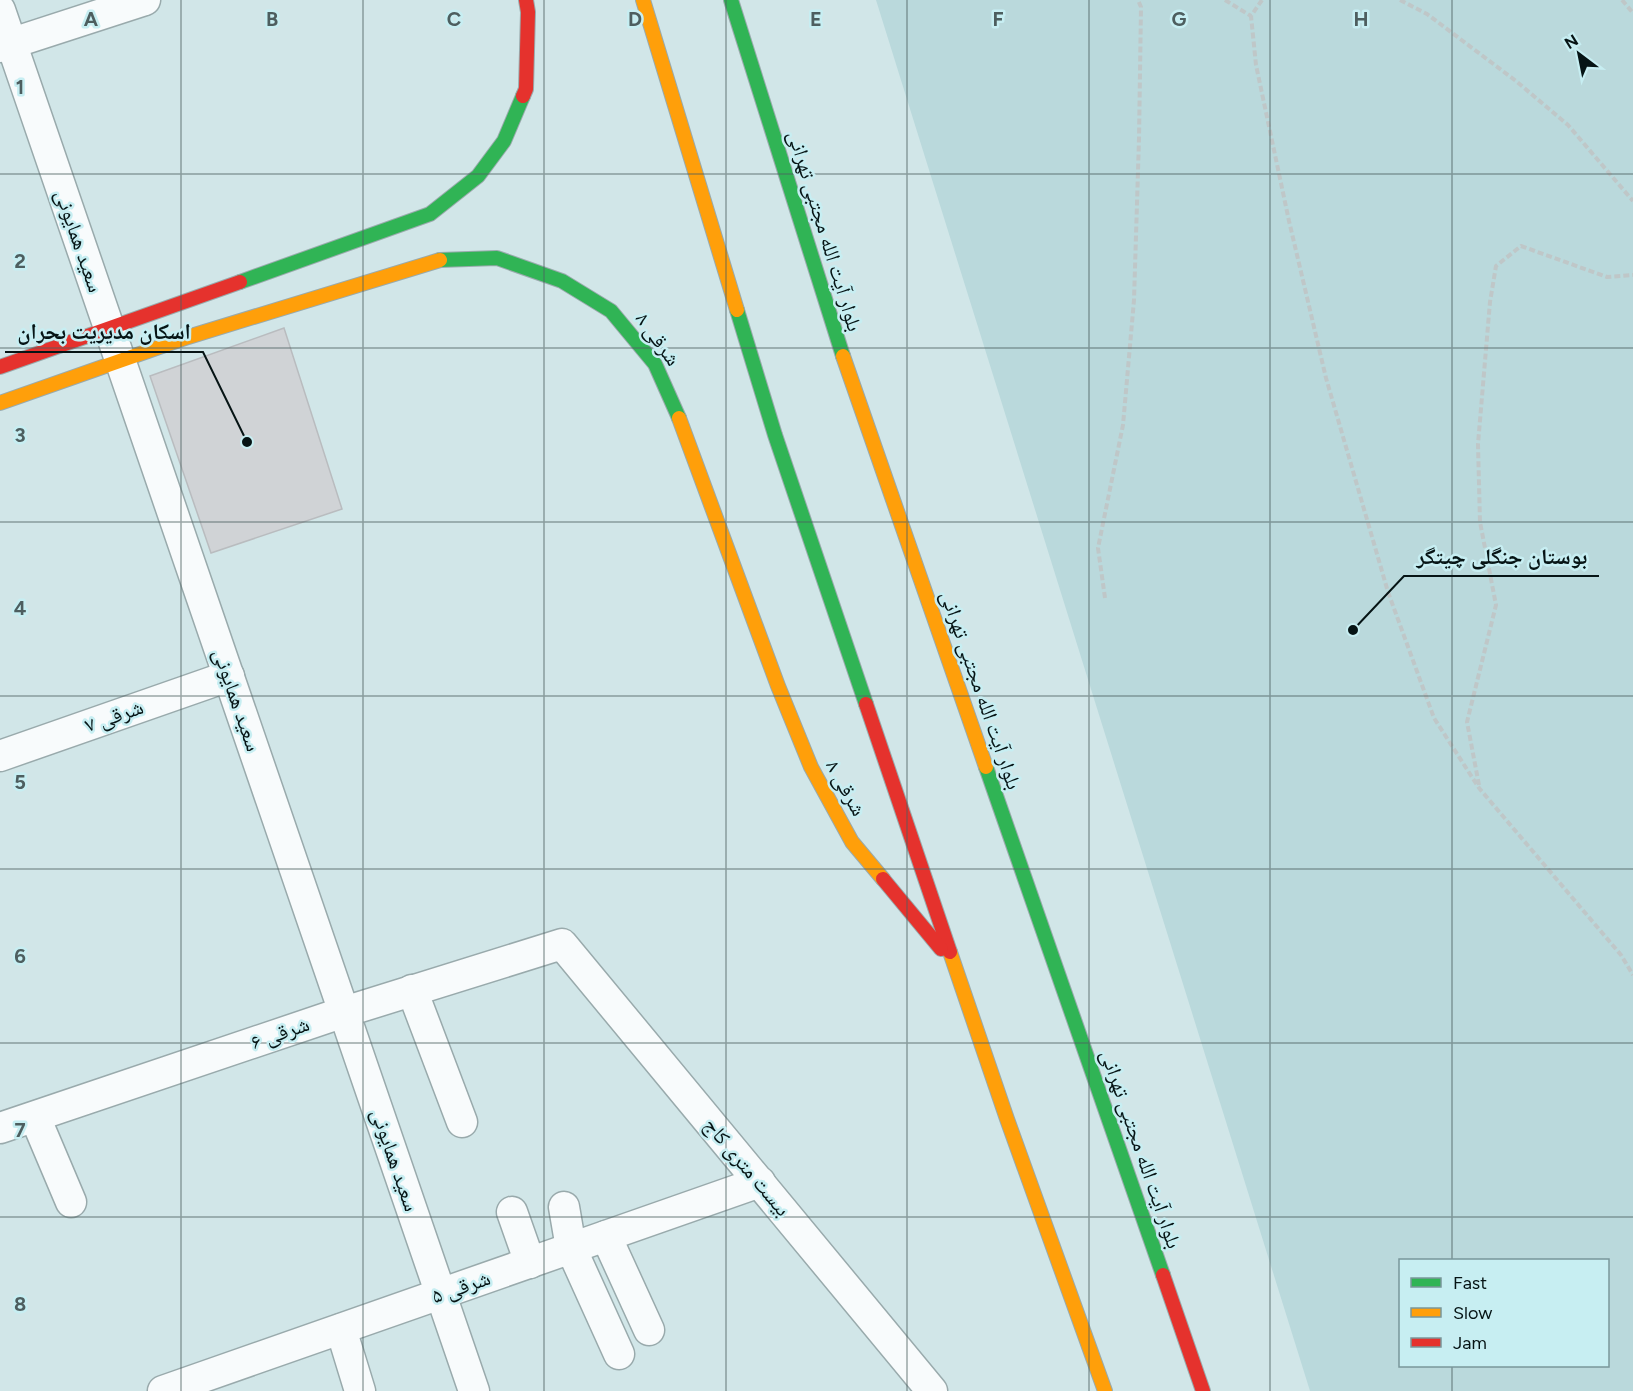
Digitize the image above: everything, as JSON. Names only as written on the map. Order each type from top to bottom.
[{"type":"main road","points":[[0,367],[430,214],[478,176],[504,141],[526,88],[528,12],[526,0]]},
{"type":"main road","points":[[643,0],[775,435],[1007,1119],[1105,1391]]},
{"type":"main road","name":"بلوار آیت الله مجتبی تهرانی","points":[[731,0],[827,310],[1203,1391]]},
{"type":"main road","name":"۸ شرقی","points":[[0,403],[188,337],[437,260],[497,258],[562,281],[611,311],[655,364],[686,432],[778,686],[811,767],[852,842],[955,965]]},
{"type":"street","points":[[6,45],[145,0]]},
{"type":"street","name":"سعید همایونی","points":[[0,10],[6,45],[121,361],[474,1391]]},
{"type":"street","name":"۷ شرقی","points":[[0,756],[229,676]]},
{"type":"street","name":"۶ شرقی","points":[[0,1128],[344,1012],[562,944]]},
{"type":"street","name":"بیست متری کاج","points":[[562,944],[932,1391]]},
{"type":"street","points":[[412,990],[462,1122]]},
{"type":"street","points":[[35,1117],[71,1202]]},
{"type":"street","name":"۵ شرقی","points":[[163,1391],[759,1182]]},
{"type":"street","points":[[564,1207],[571,1248],[620,1354]]},
{"type":"street","points":[[512,1212],[530,1263]]},
{"type":"street","points":[[606,1236],[649,1330]]},
{"type":"street","points":[[341,1329],[360,1391]]},
{"type":"path","points":[[1105,598],[1098,549],[1123,425],[1134,300],[1141,7],[1138,0]]},
{"type":"path","points":[[1225,0],[1251,16]]},
{"type":"path","points":[[1262,0],[1251,16],[1256,65],[1326,378],[1388,592],[1434,718],[1479,789],[1622,955],[1633,975]]},
{"type":"path","points":[[1400,0],[1427,14],[1516,81],[1568,125],[1633,201]]},
{"type":"path","points":[[1622,0],[1633,13]]},
{"type":"path","points":[[1479,789],[1467,722],[1496,604],[1480,522],[1478,444],[1490,302],[1496,266],[1521,246],[1607,277],[1633,275]]},
{"type":"shaded area","points":[[876,0],[1633,0],[1633,1391],[1310,1391]]},
{"type":"building","points":[[284,328],[342,509],[211,553],[150,376]]},
{"type":"traffic: fast","points":[[731,0],[843,356]]},
{"type":"traffic: fast","points":[[240,282],[430,214],[478,176],[504,141],[523,96]]},
{"type":"traffic: fast","points":[[440,260],[497,258],[562,281],[611,311],[655,364],[679,418]]},
{"type":"traffic: fast","points":[[737,310],[775,435],[866,704]]},
{"type":"traffic: fast","points":[[986,767],[1163,1275]]},
{"type":"traffic: slow","points":[[643,0],[737,310]]},
{"type":"traffic: slow","points":[[0,403],[188,337],[440,260]]},
{"type":"traffic: slow","points":[[843,356],[986,767]]},
{"type":"traffic: slow","points":[[679,418],[778,686],[811,767],[852,842],[883,879]]},
{"type":"traffic: slow","points":[[950,952],[1007,1119],[1105,1391]]},
{"type":"traffic: jam","points":[[523,96],[526,89],[528,12],[526,0]]},
{"type":"traffic: jam","points":[[0,367],[240,282]]},
{"type":"traffic: jam","points":[[866,704],[950,952]]},
{"type":"traffic: jam","points":[[883,879],[941,949]]},
{"type":"traffic: jam","points":[[1163,1275],[1203,1391]]},
{"type":"place","name":"اسکان مدیریت بحران","points":[[247,442]]},
{"type":"place","name":"بوستان جنگلی چیتگر","points":[[1353,630]]}]
